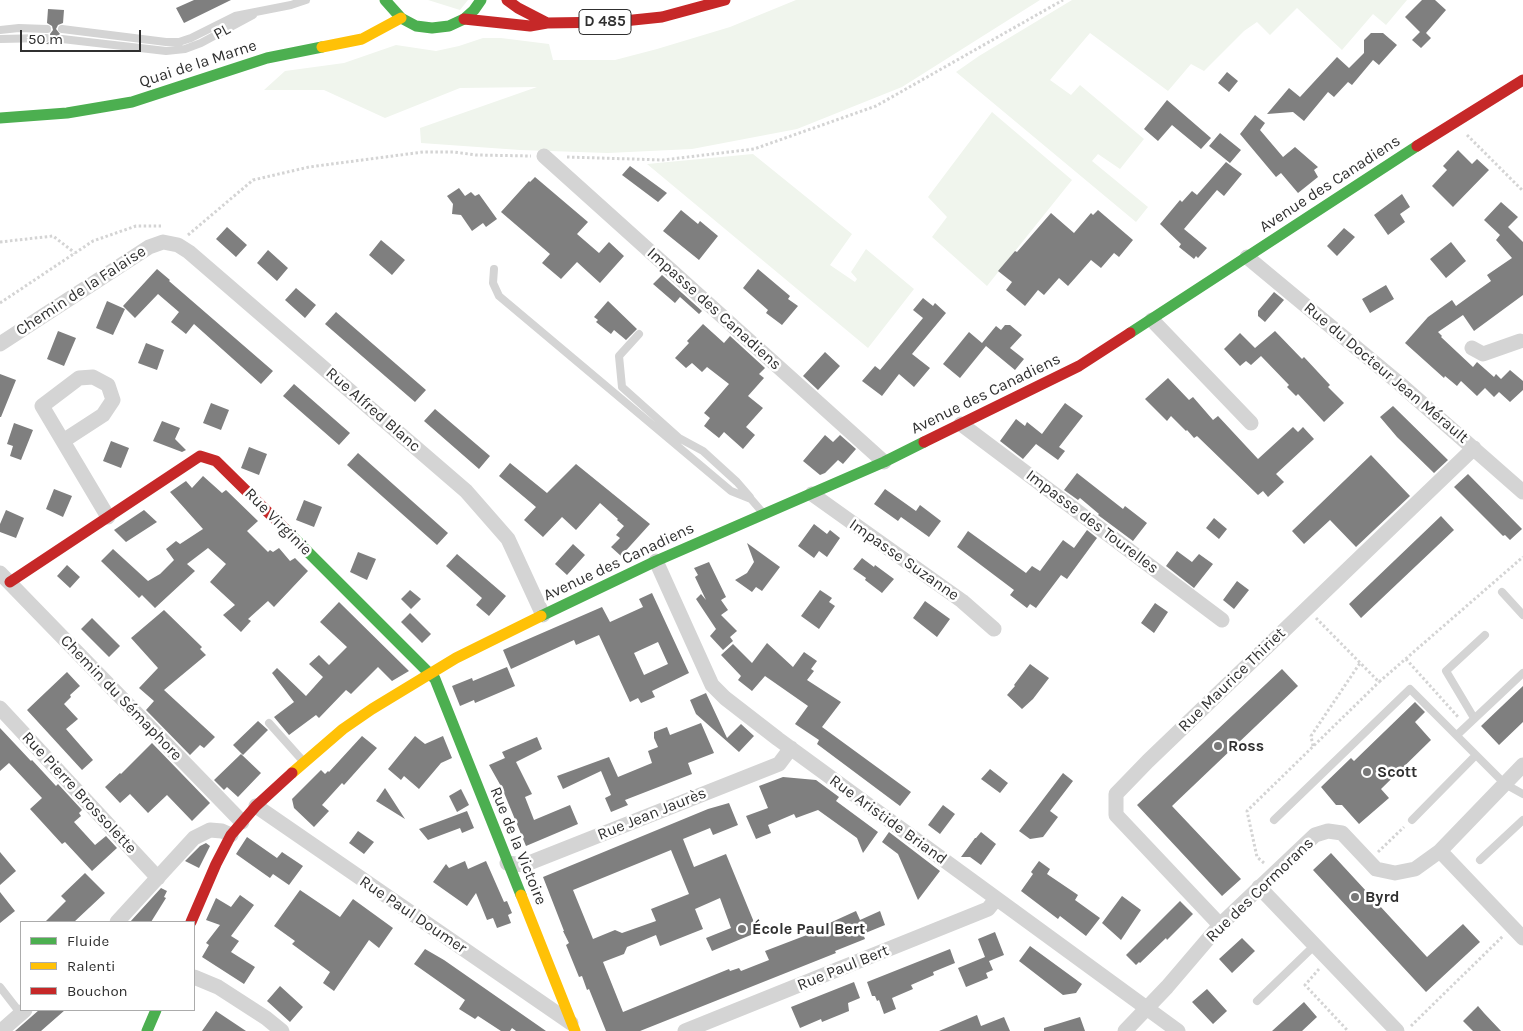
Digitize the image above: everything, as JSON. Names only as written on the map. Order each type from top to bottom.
[{"type":"street","points":[[385,0],[401,18],[416,26],[432,28],[449,26],[464,19],[481,0]]},
{"type":"street","name":"D 485","points":[[507,0],[547,23],[614,22],[662,17],[725,0]]},
{"type":"street","name":"Quai de la Marne","points":[[0,118],[67,113],[132,102],[267,58],[362,39],[401,18]]},
{"type":"street","points":[[464,19],[530,26],[547,23]]},
{"type":"street","points":[[1518,83],[1523,98]]},
{"type":"street","name":"Avenue des Canadiens","points":[[192,921],[216,864],[232,835],[256,806],[342,729],[429,673],[456,658],[656,561],[884,462],[1079,366],[1453,122],[1518,83]]},
{"type":"street","name":"Impasse des Canadiens","points":[[544,156],[884,462]]},
{"type":"street","name":"Chemin de la Falaise","points":[[0,344],[149,247],[163,242]]},
{"type":"street","name":"Rue Alfred Blanc","points":[[163,242],[178,245],[189,252],[466,491],[508,539],[544,615]]},
{"type":"street","name":"Rue du Docteur Jean Mérault","points":[[1247,257],[1474,448],[1523,492]]},
{"type":"street","points":[[1152,320],[1251,423]]},
{"type":"street","points":[[1472,348],[1483,354],[1522,340]]},
{"type":"street","points":[[63,442],[103,415],[113,400],[108,385],[94,377],[79,378],[42,406],[63,442],[108,517]]},
{"type":"street","name":"Impasse des Tourelles","points":[[961,424],[1222,620]]},
{"type":"street","name":"Rue Maurice Thiriet","points":[[1220,925],[1116,815],[1116,794],[1474,448]]},
{"type":"street","name":"Rue Virginie","points":[[5,578],[108,517],[200,456],[216,461],[429,673]]},
{"type":"street","name":"Impasse Suzanne","points":[[812,494],[962,601],[994,629]]},
{"type":"street","name":"Rue Aristide Briand","points":[[656,561],[712,685],[725,698],[1178,1031]]},
{"type":"street","name":"Chemin du Sémaphore","points":[[5,578],[242,822]]},
{"type":"street","name":"Rue de la Victoire","points":[[429,673],[435,679],[573,1027]]},
{"type":"street","name":"Rue Pierre Brossolette","points":[[0,708],[158,878]]},
{"type":"street","name":"Rue Jean Jaurès","points":[[507,863],[524,865],[779,764],[791,748]]},
{"type":"street","name":"Rue des Cormorans","points":[[1125,1031],[1147,1009],[1220,925],[1315,835],[1328,831],[1342,833],[1376,869],[1395,873],[1415,869],[1440,850],[1523,765]]},
{"type":"street","name":"Rue Paul Doumer","points":[[256,806],[573,1027]]},
{"type":"street","points":[[118,921],[194,838],[210,830],[222,831],[232,835]]},
{"type":"street","points":[[1440,850],[1518,932]]},
{"type":"street","points":[[1259,887],[1397,1031]]},
{"type":"street","name":"Rue Paul Bert","points":[[685,1031],[988,910],[996,899]]},
{"type":"street","points":[[195,977],[218,987],[266,1018],[282,1031]]},
{"type":"street","points":[[148,1031],[156,1011]]},
{"type":"street","points":[[1,1031],[23,1012]]},
{"type":"lane","points":[[62,29],[179,42],[235,16],[291,5],[306,0]]},
{"type":"lane","name":"PL","points":[[62,39],[166,51],[185,49],[201,43],[261,11]]},
{"type":"lane","points":[[0,30],[19,28],[47,29]]},
{"type":"lane","points":[[0,39],[46,38]]},
{"type":"lane","points":[[494,269],[493,283],[499,296],[731,491],[751,499]]},
{"type":"lane","points":[[639,334],[619,356],[622,387],[679,438],[703,451],[737,482],[764,514]]},
{"type":"lane","points":[[1502,592],[1523,616]]},
{"type":"lane","points":[[1474,718],[1446,671],[1485,635]]},
{"type":"lane","points":[[1457,735],[1523,672]]},
{"type":"lane","points":[[1274,820],[1410,689],[1505,784],[1523,794]]},
{"type":"lane","points":[[269,723],[304,762]]},
{"type":"lane","points":[[1412,820],[1476,755]]},
{"type":"lane","points":[[1480,860],[1523,820]]},
{"type":"lane","points":[[1257,1001],[1315,945]]},
{"type":"lane","points":[[0,987],[20,1009]]},
{"type":"path","points":[[186,237],[253,180],[309,168],[423,152],[663,160],[754,149],[876,106],[1063,0]]},
{"type":"path","points":[[1453,122],[1523,191]]},
{"type":"path","points":[[0,303],[93,241],[136,226],[153,225],[168,227]]},
{"type":"path","points":[[0,242],[53,236],[75,253]]},
{"type":"path","points":[[1274,873],[1257,857],[1246,810],[1379,682],[1523,557]]},
{"type":"path","points":[[1307,608],[1379,682]]},
{"type":"path","points":[[1313,746],[1311,736],[1360,663]]},
{"type":"path","points":[[1369,861],[1412,820]]},
{"type":"path","points":[[1405,1031],[1518,932]]},
{"type":"path","points":[[1329,959],[1305,985],[1348,1031]]},
{"type":"shaded area","points":[[428,0],[468,0],[460,10]]},
{"type":"shaded area","points":[[796,0],[1040,0],[902,87],[797,129],[692,149],[608,153],[520,150],[421,143],[420,128],[537,87],[460,88],[385,118],[324,90],[264,90],[285,71],[344,63],[396,45],[436,51],[483,38],[501,38],[549,44],[553,60],[615,60],[730,27]]},
{"type":"shaded area","points":[[1072,0],[1407,0],[1386,25],[1373,14],[1342,50],[1297,8],[1270,35],[1257,22],[1244,31],[1204,71],[1191,64],[1168,91],[1090,33],[1050,80],[1071,95],[1080,85],[1144,139],[1120,169],[1098,154],[1092,161],[1148,207],[1136,222],[956,72]]},
{"type":"shaded area","points":[[992,112],[1072,180],[987,286],[932,237],[947,217],[928,197]]},
{"type":"shaded area","points":[[753,154],[852,234],[830,265],[855,282],[857,279],[851,272],[866,249],[914,289],[868,348],[647,164]]},
{"type":"building","points":[[194,0],[231,0],[184,23],[176,8]]},
{"type":"building","points":[[1422,0],[1435,0],[1446,10],[1426,33],[1431,38],[1421,48],[1412,40],[1420,32],[1405,17]]},
{"type":"building","points":[[48,9],[64,10],[63,23],[58,25],[56,29],[60,34],[57,36],[57,41],[61,45],[46,44],[51,40],[50,34],[53,30],[52,26],[47,23]]},
{"type":"building","points":[[1371,33],[1383,33],[1397,45],[1379,65],[1373,60],[1352,85],[1348,82],[1334,97],[1328,92],[1304,121],[1293,112],[1267,114],[1289,88],[1300,97],[1337,57],[1349,68],[1364,53],[1364,40]]},
{"type":"building","points":[[1227,72],[1238,81],[1229,92],[1218,83]]},
{"type":"building","points":[[1167,100],[1211,138],[1201,149],[1172,125],[1158,141],[1144,129]]},
{"type":"building","points":[[1255,115],[1265,123],[1260,130],[1283,157],[1295,147],[1318,167],[1314,170],[1318,177],[1298,193],[1281,173],[1276,177],[1240,134]]},
{"type":"building","points":[[1220,133],[1241,150],[1230,163],[1209,146]]},
{"type":"building","points":[[1458,150],[1472,164],[1477,159],[1489,170],[1453,207],[1432,186],[1447,170],[1443,166]]},
{"type":"building","points":[[1226,162],[1242,174],[1224,196],[1217,190],[1184,229],[1207,248],[1198,258],[1196,256],[1194,259],[1179,247],[1181,244],[1160,224],[1180,200],[1182,202],[1192,191],[1197,195]]},
{"type":"building","points":[[630,166],[667,193],[658,202],[622,175]]},
{"type":"building","points":[[535,177],[588,222],[577,234],[599,253],[609,242],[624,256],[600,283],[577,262],[561,279],[542,263],[550,254],[501,212],[529,181]]},
{"type":"building","points":[[459,188],[465,196],[471,192],[475,196],[479,194],[497,219],[486,227],[483,223],[472,231],[461,215],[452,214],[453,204],[447,196]]},
{"type":"building","points":[[1402,194],[1410,207],[1400,214],[1405,222],[1388,235],[1374,215]]},
{"type":"building","points":[[1501,202],[1518,217],[1508,227],[1523,242],[1523,295],[1474,331],[1463,315],[1438,332],[1473,367],[1477,362],[1494,377],[1496,374],[1501,379],[1510,370],[1523,381],[1523,390],[1510,402],[1499,392],[1494,397],[1485,388],[1477,396],[1461,381],[1457,386],[1445,376],[1444,378],[1405,343],[1428,317],[1452,300],[1456,306],[1491,281],[1487,275],[1512,258],[1496,240],[1500,235],[1484,220]]},
{"type":"building","points":[[681,210],[698,224],[700,221],[718,236],[699,260],[663,231]]},
{"type":"building","points":[[1098,210],[1133,240],[1119,257],[1114,253],[1101,268],[1091,260],[1068,286],[1059,278],[1044,295],[1038,290],[1025,306],[1006,290],[1012,282],[998,271],[1051,213],[1074,233],[1091,213],[1093,215]]},
{"type":"building","points":[[227,227],[247,245],[236,257],[216,239]]},
{"type":"building","points":[[1344,228],[1355,237],[1337,256],[1327,246]]},
{"type":"building","points":[[381,240],[405,260],[392,275],[369,255]]},
{"type":"building","points":[[1451,242],[1466,261],[1446,278],[1430,259]]},
{"type":"building","points":[[268,250],[288,268],[277,281],[257,263]]},
{"type":"building","points":[[157,269],[273,371],[261,384],[194,324],[186,334],[171,322],[179,312],[158,294],[135,318],[123,306]]},
{"type":"building","points":[[758,269],[790,296],[788,299],[798,306],[782,325],[766,313],[768,310],[743,288]]},
{"type":"building","points":[[662,275],[702,311],[699,314],[680,297],[675,303],[653,284]]},
{"type":"building","points":[[1386,285],[1394,299],[1370,313],[1362,299]]},
{"type":"building","points":[[296,288],[316,305],[305,318],[285,300]]},
{"type":"building","points":[[1274,292],[1284,300],[1265,322],[1258,316],[1258,311]]},
{"type":"building","points":[[923,298],[933,306],[935,303],[946,313],[912,354],[930,368],[914,387],[899,374],[882,396],[862,381],[875,366],[880,370],[923,318],[913,310]]},
{"type":"building","points":[[107,301],[125,309],[113,335],[96,328]]},
{"type":"building","points":[[608,301],[637,329],[626,340],[614,330],[611,334],[596,322],[598,320],[594,317]]},
{"type":"building","points":[[336,312],[426,390],[415,402],[325,324]]},
{"type":"building","points":[[703,324],[724,343],[730,336],[765,368],[759,374],[764,378],[748,396],[763,408],[746,427],[755,435],[743,449],[724,432],[719,438],[704,426],[710,418],[704,413],[729,384],[707,367],[702,372],[692,363],[686,368],[675,358],[689,343],[687,341]]},
{"type":"building","points":[[1005,325],[1010,325],[1022,335],[1010,348],[1024,359],[1015,370],[986,346],[960,378],[943,364],[969,332],[982,343],[996,326],[1001,330]]},
{"type":"building","points":[[58,331],[76,338],[64,366],[47,359]]},
{"type":"building","points":[[1275,331],[1302,359],[1304,357],[1330,385],[1328,387],[1344,403],[1324,422],[1298,394],[1296,396],[1287,387],[1289,385],[1261,356],[1251,365],[1246,361],[1240,366],[1224,349],[1240,333],[1255,348]]},
{"type":"building","points":[[146,343],[164,350],[157,370],[138,363]]},
{"type":"building","points":[[825,352],[840,366],[818,390],[803,376]]},
{"type":"building","points":[[0,374],[16,380],[1,417],[0,417]]},
{"type":"building","points":[[1168,378],[1189,400],[1193,397],[1213,420],[1218,416],[1258,459],[1293,427],[1298,432],[1303,427],[1314,439],[1276,474],[1284,482],[1268,497],[1263,491],[1258,495],[1197,436],[1194,438],[1171,416],[1167,421],[1145,399]]},
{"type":"building","points":[[294,384],[350,433],[339,445],[283,396]]},
{"type":"building","points":[[211,403],[229,410],[221,430],[203,423]]},
{"type":"building","points":[[1065,403],[1083,416],[1059,447],[1065,451],[1058,460],[1036,444],[1023,459],[1000,441],[1016,419],[1025,426],[1027,422],[1042,434]]},
{"type":"building","points":[[1393,406],[1448,460],[1434,473],[1397,437],[1380,417]]},
{"type":"building","points":[[435,409],[490,456],[479,469],[424,421]]},
{"type":"building","points":[[162,421],[180,428],[175,439],[186,450],[182,452],[153,441]]},
{"type":"building","points":[[14,423],[33,430],[21,460],[10,456],[13,446],[7,444]]},
{"type":"building","points":[[825,435],[833,442],[840,435],[856,449],[843,464],[838,460],[825,473],[820,475],[803,461]]},
{"type":"building","points":[[111,441],[129,448],[121,468],[103,461]]},
{"type":"building","points":[[249,447],[267,454],[259,475],[241,468]]},
{"type":"building","points":[[358,453],[448,533],[437,545],[347,465]]},
{"type":"building","points":[[1371,455],[1410,496],[1356,547],[1330,520],[1304,544],[1292,531]]},
{"type":"building","points":[[510,463],[547,493],[576,464],[650,524],[621,556],[611,547],[620,538],[616,535],[624,526],[600,503],[576,530],[562,517],[543,537],[524,520],[536,507],[499,476]]},
{"type":"building","points":[[1077,473],[1123,509],[1125,506],[1147,523],[1133,541],[1098,515],[1080,498],[1078,500],[1064,490]]},
{"type":"building","points":[[1468,474],[1522,529],[1510,540],[1505,535],[1503,536],[1454,487]]},
{"type":"building","points":[[203,476],[222,493],[226,490],[258,521],[247,531],[268,552],[270,550],[273,552],[279,548],[290,561],[295,558],[308,571],[274,607],[268,601],[248,619],[251,621],[241,632],[223,615],[235,605],[210,582],[226,564],[208,548],[187,564],[195,571],[155,608],[142,595],[139,598],[101,561],[113,549],[148,581],[160,574],[174,560],[166,549],[176,541],[180,544],[203,529],[170,492],[186,481],[192,488]]},
{"type":"building","points":[[54,489],[72,496],[63,517],[46,509]]},
{"type":"building","points":[[885,489],[916,511],[920,505],[941,521],[929,537],[901,517],[898,521],[874,504]]},
{"type":"building","points":[[304,500],[322,507],[314,527],[296,520]]},
{"type":"building","points":[[6,510],[24,518],[16,538],[0,532],[0,524]]},
{"type":"building","points":[[144,510],[157,522],[126,542],[114,530]]},
{"type":"building","points":[[1441,516],[1454,530],[1361,618],[1349,604]]},
{"type":"building","points":[[1214,518],[1227,529],[1219,539],[1206,528]]},
{"type":"building","points":[[814,524],[827,534],[830,530],[840,538],[827,557],[819,551],[814,558],[798,546]]},
{"type":"building","points":[[1087,530],[1097,538],[1067,579],[1061,575],[1036,608],[1030,604],[1027,608],[1010,595],[1014,590],[957,547],[968,531],[1026,573],[1032,566],[1040,571],[1063,540],[1074,548]]},
{"type":"building","points":[[747,543],[780,567],[762,591],[756,587],[752,592],[735,580],[747,573],[754,562]]},
{"type":"building","points":[[573,544],[585,555],[567,575],[555,564]]},
{"type":"building","points":[[1177,551],[1192,562],[1199,554],[1213,564],[1194,588],[1166,566]]},
{"type":"building","points":[[358,552],[376,559],[367,580],[350,572]]},
{"type":"building","points":[[457,554],[506,596],[489,616],[476,605],[482,598],[446,566]]},
{"type":"building","points":[[862,558],[894,579],[882,593],[853,569]]},
{"type":"building","points":[[709,562],[726,597],[721,600],[728,610],[721,615],[737,631],[730,637],[733,641],[723,650],[710,636],[716,629],[696,599],[701,594],[706,600],[695,577],[698,575],[694,568]]},
{"type":"building","points":[[67,565],[80,577],[70,588],[57,576]]},
{"type":"building","points":[[1237,581],[1249,590],[1234,609],[1223,600]]},
{"type":"building","points":[[410,590],[421,599],[411,609],[401,599]]},
{"type":"building","points":[[820,590],[832,598],[829,602],[835,606],[819,629],[801,616]]},
{"type":"building","points":[[652,593],[689,673],[652,691],[655,697],[641,703],[638,698],[630,702],[599,635],[576,645],[574,640],[511,669],[503,650],[602,607],[610,622],[643,607],[639,599]],"holes":[[[658,642],[668,664],[644,675],[634,653]]]},
{"type":"building","points":[[925,601],[950,619],[937,637],[913,618]]},
{"type":"building","points":[[339,602],[409,671],[392,681],[378,667],[351,694],[346,690],[319,718],[316,715],[289,735],[274,717],[294,702],[272,673],[277,668],[306,696],[323,677],[309,664],[319,655],[329,665],[347,647],[320,622]]},
{"type":"building","points":[[1155,603],[1168,612],[1154,633],[1141,623]]},
{"type":"building","points":[[164,610],[202,647],[200,649],[206,655],[164,690],[215,737],[204,748],[200,745],[190,755],[146,710],[154,701],[139,688],[158,668],[131,638]]},
{"type":"building","points":[[410,613],[431,634],[422,643],[401,622]]},
{"type":"building","points":[[92,618],[120,646],[109,657],[81,629]]},
{"type":"building","points":[[767,643],[793,667],[804,652],[817,661],[811,669],[814,671],[807,680],[841,702],[822,727],[911,792],[900,806],[817,744],[819,740],[795,724],[808,706],[765,676],[752,691],[738,680],[741,676],[721,655],[733,644],[752,663]]},
{"type":"building","points":[[1030,664],[1049,678],[1033,699],[1022,709],[1007,695]]},
{"type":"building","points":[[507,667],[515,686],[475,703],[474,700],[460,706],[452,686],[472,678],[473,681]]},
{"type":"building","name":"Ross","points":[[1282,669],[1298,686],[1172,806],[1241,879],[1222,896],[1137,805]]},
{"type":"building","points":[[67,672],[80,686],[64,704],[78,719],[66,729],[93,760],[82,770],[27,710]]},
{"type":"building","points":[[1523,686],[1523,722],[1499,745],[1481,726]]},
{"type":"building","points":[[706,693],[727,738],[741,724],[754,736],[739,752],[696,714],[690,700]]},
{"type":"building","name":"Scott","points":[[1415,702],[1425,712],[1415,722],[1431,740],[1381,789],[1389,798],[1359,824],[1342,805],[1336,805],[1321,787],[1351,758],[1354,761]]},
{"type":"building","points":[[258,721],[268,730],[243,755],[233,745]]},
{"type":"building","points":[[701,723],[714,753],[688,763],[692,774],[625,800],[628,805],[611,812],[605,798],[611,795],[601,771],[563,789],[557,776],[609,757],[618,777],[652,763],[648,751],[658,747],[654,738],[654,732],[667,727],[670,735]]},
{"type":"building","points":[[0,728],[82,810],[79,813],[81,816],[74,822],[95,845],[106,836],[117,848],[92,871],[65,842],[62,844],[30,809],[42,798],[9,763],[0,771]]},
{"type":"building","points":[[362,736],[377,748],[344,785],[342,783],[322,805],[329,811],[314,827],[294,808],[292,799],[321,770],[325,774],[329,772]]},
{"type":"building","points":[[415,736],[425,744],[443,736],[452,758],[441,763],[419,789],[404,776],[401,780],[388,769]]},
{"type":"building","points":[[537,737],[542,749],[516,762],[532,794],[525,797],[534,820],[570,805],[578,824],[526,846],[502,788],[489,765],[505,758],[502,752]]},
{"type":"building","points":[[152,743],[210,803],[192,821],[167,795],[148,813],[130,794],[120,803],[105,787]]},
{"type":"building","points":[[241,754],[261,773],[238,797],[227,787],[224,790],[214,780]]},
{"type":"building","points":[[990,769],[1008,783],[1000,793],[981,779]]},
{"type":"building","points":[[1063,773],[1073,781],[1050,811],[1058,817],[1043,837],[1030,839],[1019,831]]},
{"type":"building","points":[[783,777],[816,780],[839,797],[836,801],[878,832],[863,853],[857,838],[818,810],[796,818],[794,814],[768,825],[771,833],[756,839],[746,816],[768,808],[759,786]]},
{"type":"building","points":[[385,788],[405,819],[376,801]]},
{"type":"building","points":[[461,789],[469,805],[457,812],[449,796]]},
{"type":"building","points":[[729,803],[738,825],[713,835],[710,828],[683,839],[694,867],[726,854],[758,932],[712,951],[706,938],[731,928],[720,898],[695,909],[703,929],[660,946],[656,935],[627,947],[624,954],[603,962],[623,1012],[729,969],[730,971],[739,968],[741,971],[769,960],[765,951],[812,933],[812,931],[856,911],[860,920],[880,911],[885,925],[863,934],[865,939],[835,951],[836,953],[640,1031],[606,1031],[589,989],[587,990],[582,976],[579,977],[566,945],[569,943],[543,877],[708,809]],"holes":[[[671,850],[689,894],[651,909],[656,921],[622,933],[615,930],[593,939],[573,890]]]},
{"type":"building","points":[[943,805],[955,814],[940,834],[928,825]]},
{"type":"building","points":[[467,811],[474,828],[462,833],[460,828],[428,840],[419,829]]},
{"type":"building","points":[[358,831],[374,842],[364,854],[349,843]]},
{"type":"building","points":[[889,832],[940,871],[918,900],[898,854],[882,842]]},
{"type":"building","points":[[981,832],[996,844],[981,865],[970,857],[961,857]]},
{"type":"building","points":[[247,837],[277,858],[282,852],[303,866],[289,885],[273,874],[270,878],[236,854]]},
{"type":"building","points":[[206,843],[210,846],[199,868],[185,861],[200,846]]},
{"type":"building","points":[[0,852],[16,871],[0,885]]},
{"type":"building","name":"Byrd","points":[[1331,853],[1427,957],[1463,924],[1480,942],[1426,992],[1313,870]]},
{"type":"building","points":[[465,861],[468,869],[486,861],[504,902],[507,901],[512,913],[508,915],[511,923],[497,928],[493,918],[487,920],[476,893],[467,906],[433,882],[446,864],[449,868]]},
{"type":"building","points":[[1039,861],[1050,869],[1047,874],[1078,895],[1075,900],[1100,918],[1086,936],[1060,916],[1058,919],[1021,891],[1033,874],[1031,872]]},
{"type":"building","points":[[85,873],[105,893],[75,921],[46,921],[66,901],[61,896]]},
{"type":"building","points":[[161,888],[167,891],[164,897],[166,898],[152,921],[131,921]]},
{"type":"building","points":[[300,890],[340,917],[353,899],[393,928],[379,948],[369,940],[334,991],[323,983],[330,972],[292,944],[295,941],[274,926]]},
{"type":"building","points":[[0,892],[15,911],[0,923]]},
{"type":"building","points":[[240,895],[254,905],[231,936],[239,941],[231,952],[255,967],[244,984],[202,957],[209,945],[206,943],[220,925],[206,920],[216,898],[231,907]]},
{"type":"building","points":[[1122,896],[1141,910],[1121,940],[1102,923]]},
{"type":"building","points":[[1180,901],[1193,914],[1167,940],[1166,938],[1136,965],[1126,955]]},
{"type":"building","points":[[995,932],[1004,955],[989,961],[993,970],[986,973],[988,978],[966,987],[958,968],[985,957],[978,939]]},
{"type":"building","points":[[1242,938],[1255,951],[1232,973],[1219,959]]},
{"type":"building","points":[[1030,946],[1082,984],[1076,993],[1063,995],[1019,961]]},
{"type":"building","points":[[425,949],[444,960],[546,1031],[516,1031],[512,1028],[510,1031],[501,1031],[478,1016],[475,1019],[459,1009],[465,1000],[414,964]]},
{"type":"building","points":[[950,949],[955,963],[933,972],[934,975],[911,985],[913,989],[892,998],[896,1009],[884,1014],[879,1000],[877,1001],[875,996],[872,996],[867,982]]},
{"type":"building","points":[[854,982],[860,998],[848,1003],[849,1011],[822,1022],[821,1019],[800,1028],[791,1007]]},
{"type":"building","points":[[280,986],[303,1007],[290,1022],[267,1001]]},
{"type":"building","points":[[1207,989],[1227,1011],[1213,1024],[1192,1002]]},
{"type":"building","points":[[1304,1002],[1317,1017],[1302,1031],[1272,1031]]},
{"type":"building","points":[[1478,1006],[1501,1031],[1473,1031],[1463,1021]]},
{"type":"building","points":[[38,1011],[64,1011],[41,1031],[15,1031]]},
{"type":"building","points":[[216,1011],[246,1031],[202,1031]]},
{"type":"building","points":[[977,1015],[981,1026],[1004,1017],[1010,1031],[939,1031]]},
{"type":"building","points":[[1080,1017],[1085,1031],[1044,1031],[1044,1028]]},
{"type":"traffic: fast","points":[[385,0],[401,18],[416,26],[432,28],[449,26],[464,19],[481,0]]},
{"type":"traffic: fast","points":[[0,118],[67,113],[132,102],[267,58],[322,47]]},
{"type":"traffic: fast","points":[[1130,333],[1417,146]]},
{"type":"traffic: fast","points":[[541,616],[656,561],[884,462],[924,442]]},
{"type":"traffic: fast","points":[[285,529],[435,679],[521,895]]},
{"type":"traffic: fast","points":[[147,1031],[156,1011]]},
{"type":"traffic: slow","points":[[322,47],[362,39],[401,18]]},
{"type":"traffic: slow","points":[[292,773],[343,729],[372,709],[456,658],[541,616]]},
{"type":"traffic: slow","points":[[521,895],[575,1031]]},
{"type":"traffic: jam","points":[[507,0],[547,23]]},
{"type":"traffic: jam","points":[[464,19],[530,26],[547,23],[614,22],[662,17],[725,0]]},
{"type":"traffic: jam","points":[[1417,146],[1523,80]]},
{"type":"traffic: jam","points":[[924,442],[1079,366],[1130,333]]},
{"type":"traffic: jam","points":[[10,582],[200,456],[216,461],[285,529]]},
{"type":"traffic: jam","points":[[191,921],[216,864],[231,835],[256,806],[292,773]]},
{"type":"place","name":"Ross","points":[[1218,746]]},
{"type":"place","name":"Scott","points":[[1367,772]]},
{"type":"place","name":"Byrd","points":[[1355,897]]},
{"type":"place","name":"École Paul Bert","points":[[742,929]]}]
